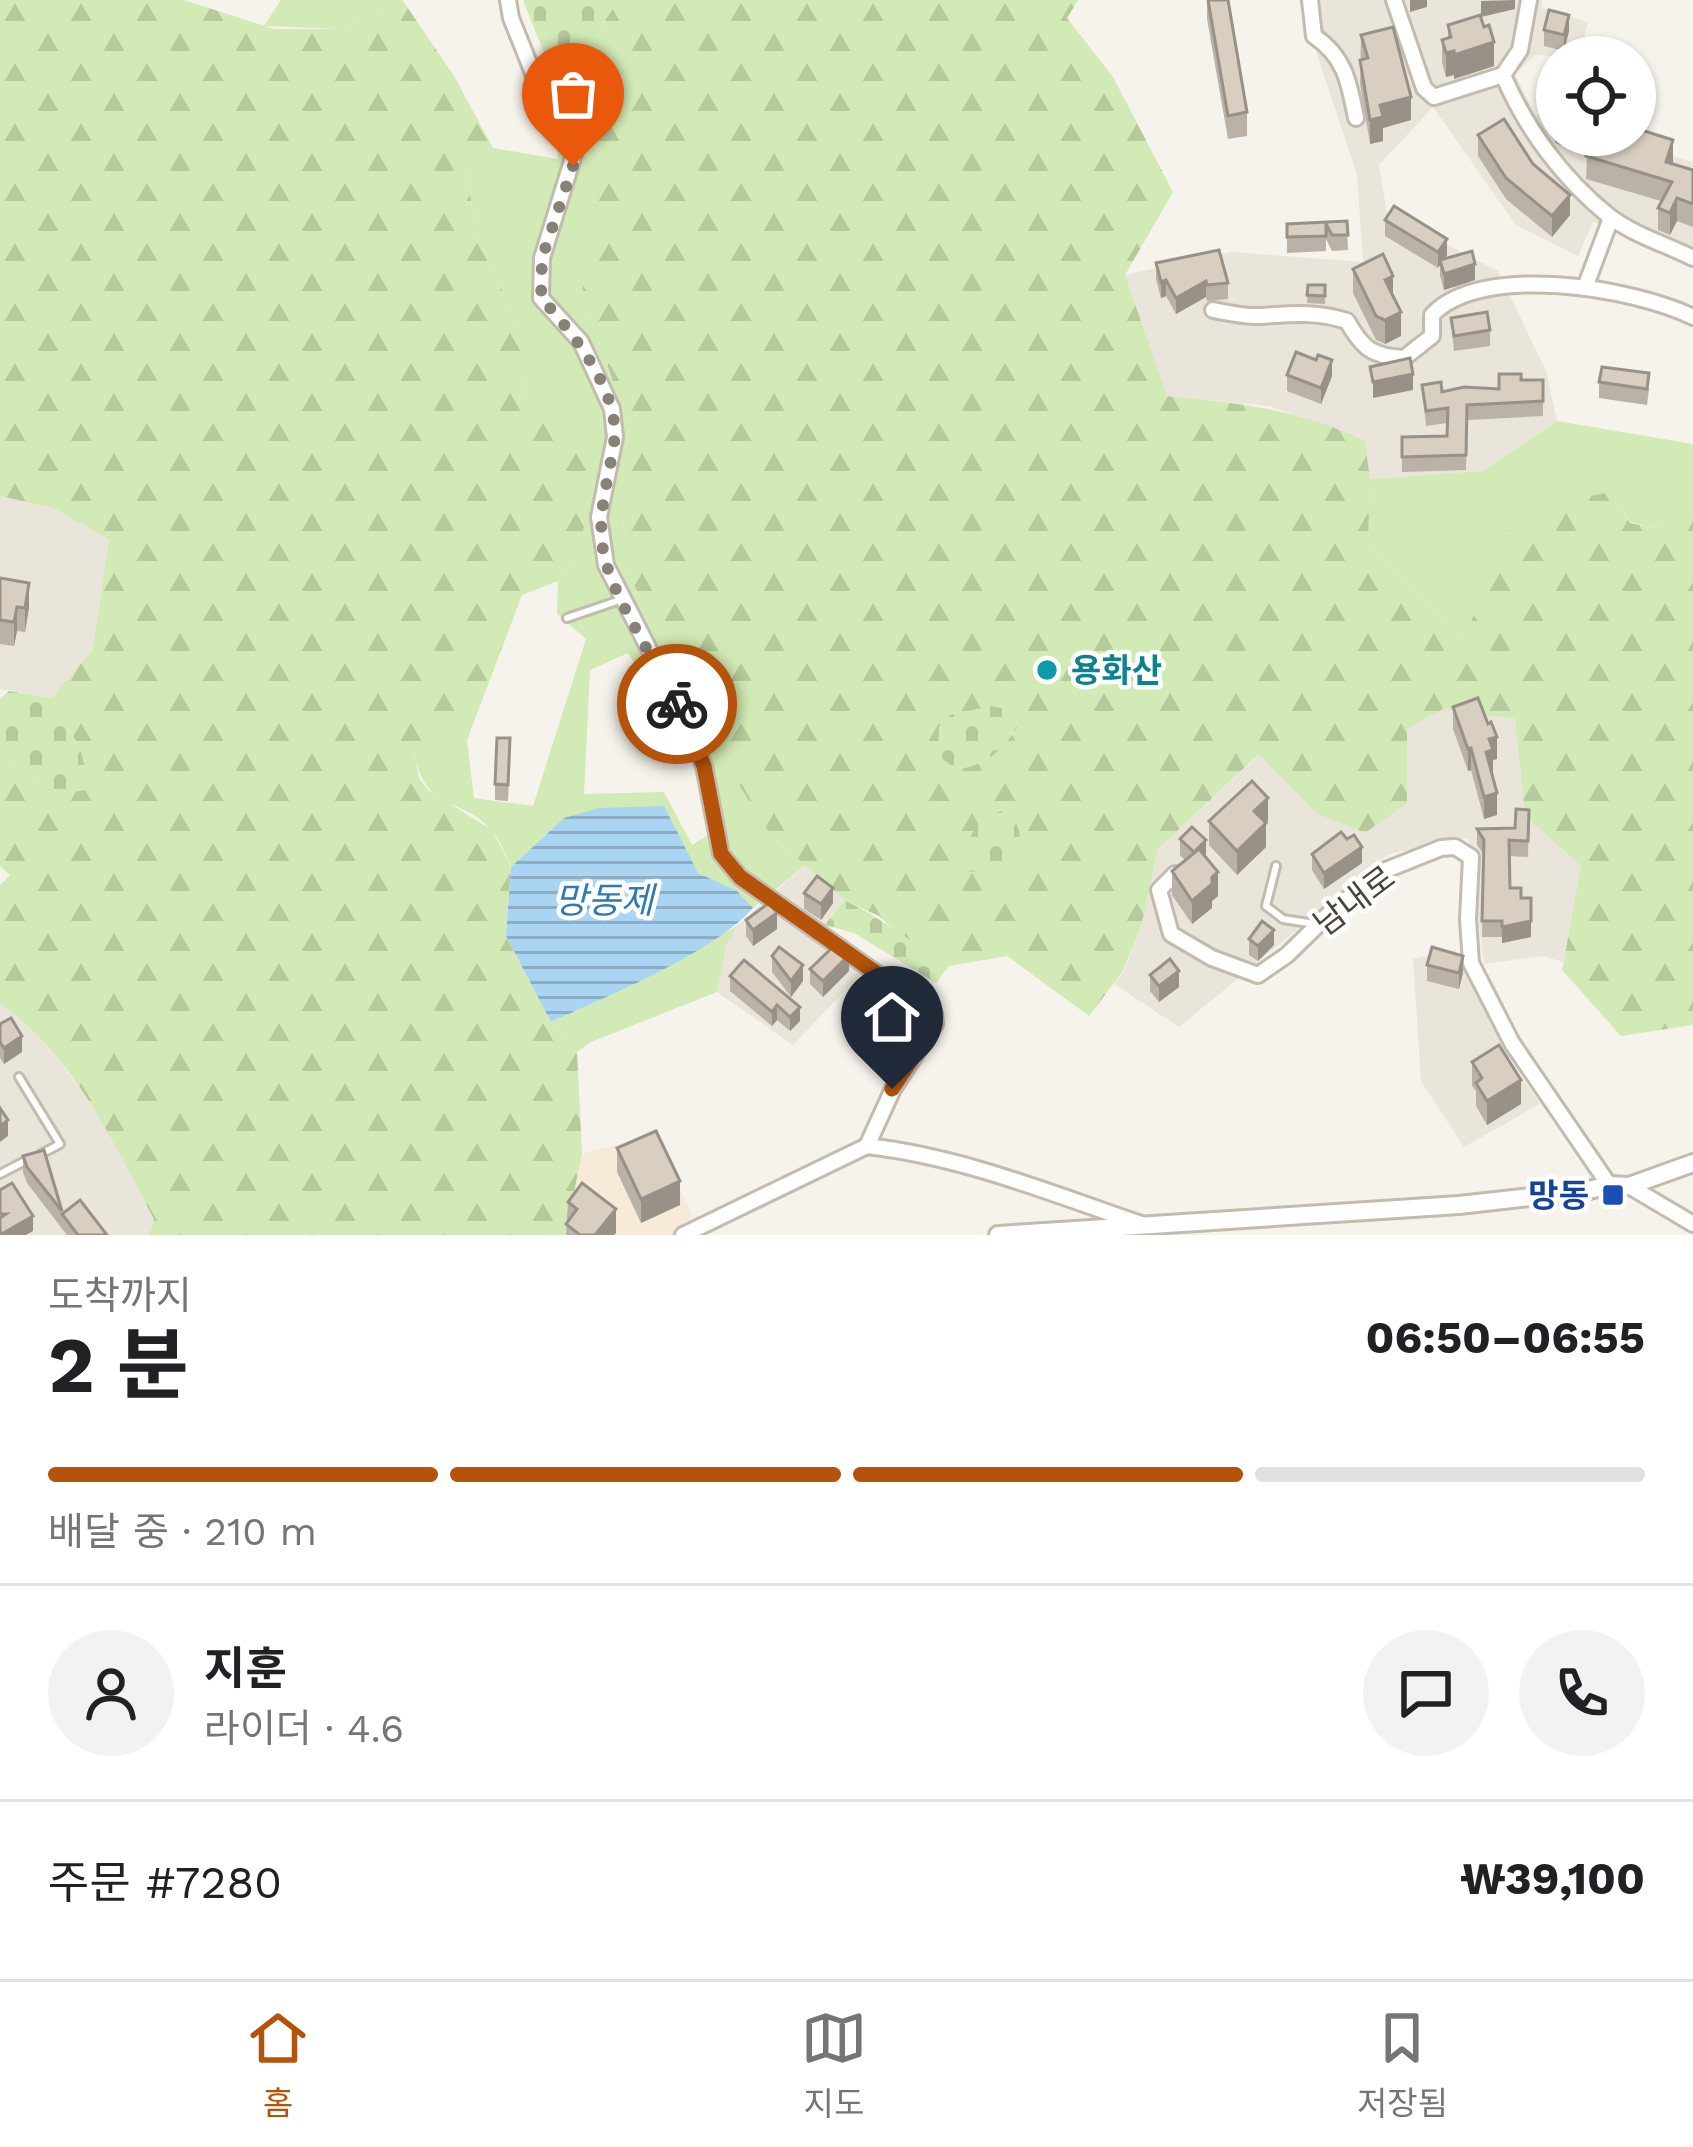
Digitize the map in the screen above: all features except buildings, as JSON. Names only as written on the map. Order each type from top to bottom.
[{"type":"street","points":[[508,0],[543,98],[572,129],[576,148],[542,258],[541,298],[581,342],[613,409],[615,437],[599,517],[606,565],[704,766],[721,854],[740,877],[934,1014],[935,1024],[892,1089],[867,1146]]},
{"type":"street","points":[[1310,0],[1314,36],[1334,49],[1348,74],[1356,118]]},
{"type":"street","points":[[1394,0],[1424,88],[1434,97],[1503,76],[1520,50],[1529,0]]},
{"type":"street","points":[[1503,76],[1522,119],[1553,159],[1611,218],[1693,258]]},
{"type":"street","points":[[1586,285],[1611,218]]},
{"type":"street","points":[[1213,310],[1258,316],[1320,313],[1347,321],[1361,345],[1376,356],[1404,358],[1432,336],[1432,315],[1446,300],[1464,293],[1586,285],[1673,307],[1693,317]]},
{"type":"street","name":"남내로","points":[[1175,874],[1160,890],[1171,934],[1212,958],[1258,974],[1287,955],[1382,872],[1441,848],[1455,847],[1471,857],[1471,963],[1511,1043],[1609,1185]]},
{"type":"street","points":[[683,1235],[867,1146],[970,1164],[1146,1226]]},
{"type":"street","points":[[1000,1235],[1146,1226],[1189,1229],[1459,1205],[1629,1186],[1693,1163]]},
{"type":"street","points":[[1629,1186],[1693,1224]]},
{"type":"lane","points":[[567,618],[623,598]]},
{"type":"lane","points":[[1276,866],[1266,906],[1283,919],[1318,924]]},
{"type":"lane","points":[[0,1174],[60,1144],[19,1077]]},
{"type":"shaded area","points":[[1299,0],[1542,0],[1542,8],[1588,22],[1585,36],[1536,36],[1536,55],[1515,74],[1536,114],[1536,156],[1656,156],[1656,151],[1693,162],[1693,255],[1593,222],[1578,256],[1516,225],[1433,107],[1379,165],[1387,213],[1498,271],[1546,371],[1557,421],[1483,471],[1370,479],[1365,441],[1269,406],[1167,396],[1125,275],[1231,252],[1363,262],[1357,174]]},
{"type":"shaded area","points":[[0,496],[53,508],[109,539],[93,649],[52,698],[0,689]]},
{"type":"shaded area","points":[[1443,709],[1515,719],[1525,816],[1581,866],[1563,962],[1543,956],[1484,964],[1468,838],[1389,854],[1179,1027],[1114,984],[1124,971],[1142,923],[1158,849],[1260,754],[1316,813],[1407,803],[1407,729]]},
{"type":"shaded area","points":[[805,865],[844,900],[825,925],[860,975],[793,1045],[717,992],[727,943],[737,926]]},
{"type":"shaded area","points":[[1455,950],[1513,1064],[1540,1104],[1464,1147],[1421,1081],[1413,959]]},
{"type":"shaded area","points":[[0,1003],[36,1028],[103,1121],[154,1219],[149,1235],[0,1235]]},
{"type":"shaded area","points":[[656,1134],[692,1216],[673,1235],[565,1235],[582,1154]]},
{"type":"green space","points":[[0,0],[184,0],[274,29],[341,29],[403,1],[454,76],[493,148],[466,168],[476,232],[510,308],[526,368],[525,408],[593,447],[581,550],[558,581],[522,595],[467,740],[414,753],[419,778],[428,790],[492,830],[511,867],[506,936],[551,1022],[577,1052],[582,1154],[565,1235],[149,1235],[154,1219],[89,1101],[49,1048],[0,1003],[0,885],[10,875],[0,866],[0,758],[62,794],[80,749],[52,698],[93,649],[109,539],[53,508],[0,496]]},
{"type":"green space","points":[[281,0],[403,1],[341,29],[264,26]]},
{"type":"green space","points":[[523,0],[618,0],[581,52],[552,73]]},
{"type":"green space","points":[[618,0],[1078,0],[1067,18],[1113,77],[1173,192],[1125,275],[1167,396],[1269,409],[1365,441],[1370,479],[1368,543],[1463,641],[1518,509],[1611,492],[1630,523],[1654,528],[1693,514],[1693,1025],[1621,1036],[1562,970],[1581,866],[1525,816],[1515,719],[1443,709],[1407,729],[1407,803],[1365,833],[1316,813],[1259,754],[1158,849],[1142,923],[1123,971],[1089,1016],[1007,956],[949,966],[879,916],[844,900],[770,834],[722,758],[629,575],[620,490],[629,427],[582,293],[599,157],[587,104],[563,69]]},
{"type":"green space","points":[[552,73],[587,104],[599,158],[582,293],[629,427],[620,490],[629,575],[722,758],[775,839],[805,865],[770,894],[729,851],[691,754],[628,653],[590,670],[584,794],[664,792],[692,845],[711,833],[716,864],[761,901],[753,908],[737,891],[698,873],[668,819],[564,818],[511,867],[496,836],[481,821],[427,786],[414,753],[467,740],[474,798],[533,806],[586,639],[557,614],[558,581],[581,550],[525,408],[526,368],[510,308],[476,232],[466,167],[493,148],[558,159]]},
{"type":"green space","points":[[1557,421],[1693,444],[1693,514],[1654,528],[1630,522],[1611,492],[1464,642],[1368,543],[1370,479],[1483,471]]},
{"type":"green space","points":[[9,691],[52,698],[80,749],[91,789],[62,794],[0,758],[0,699]]},
{"type":"green space","points":[[991,706],[1015,711],[1023,718],[996,753],[956,770],[938,755],[939,727],[950,715]]},
{"type":"green space","points":[[1010,809],[1022,853],[1003,868],[965,871],[966,849],[974,830],[989,816]]},
{"type":"green space","points":[[844,900],[949,966],[936,983],[854,933],[825,925]]},
{"type":"green space","points":[[737,926],[727,943],[717,992],[591,1042],[577,1052],[551,1022],[631,986]]},
{"type":"water","name":"망동제","points":[[664,806],[698,873],[737,891],[753,908],[687,957],[551,1022],[506,936],[511,867],[564,818],[599,808]]},
{"type":"way so far","points":[[573,166],[542,258],[541,298],[581,342],[613,409],[615,437],[599,517],[606,565],[677,704]]},
{"type":"place","name":"용화산","points":[[1047,670]]},
{"type":"place","name":"망동","points":[[1613,1195]]},
{"type":"route","points":[[677,704],[704,766],[721,854],[740,877],[934,1014],[935,1024],[892,1089]]}]
